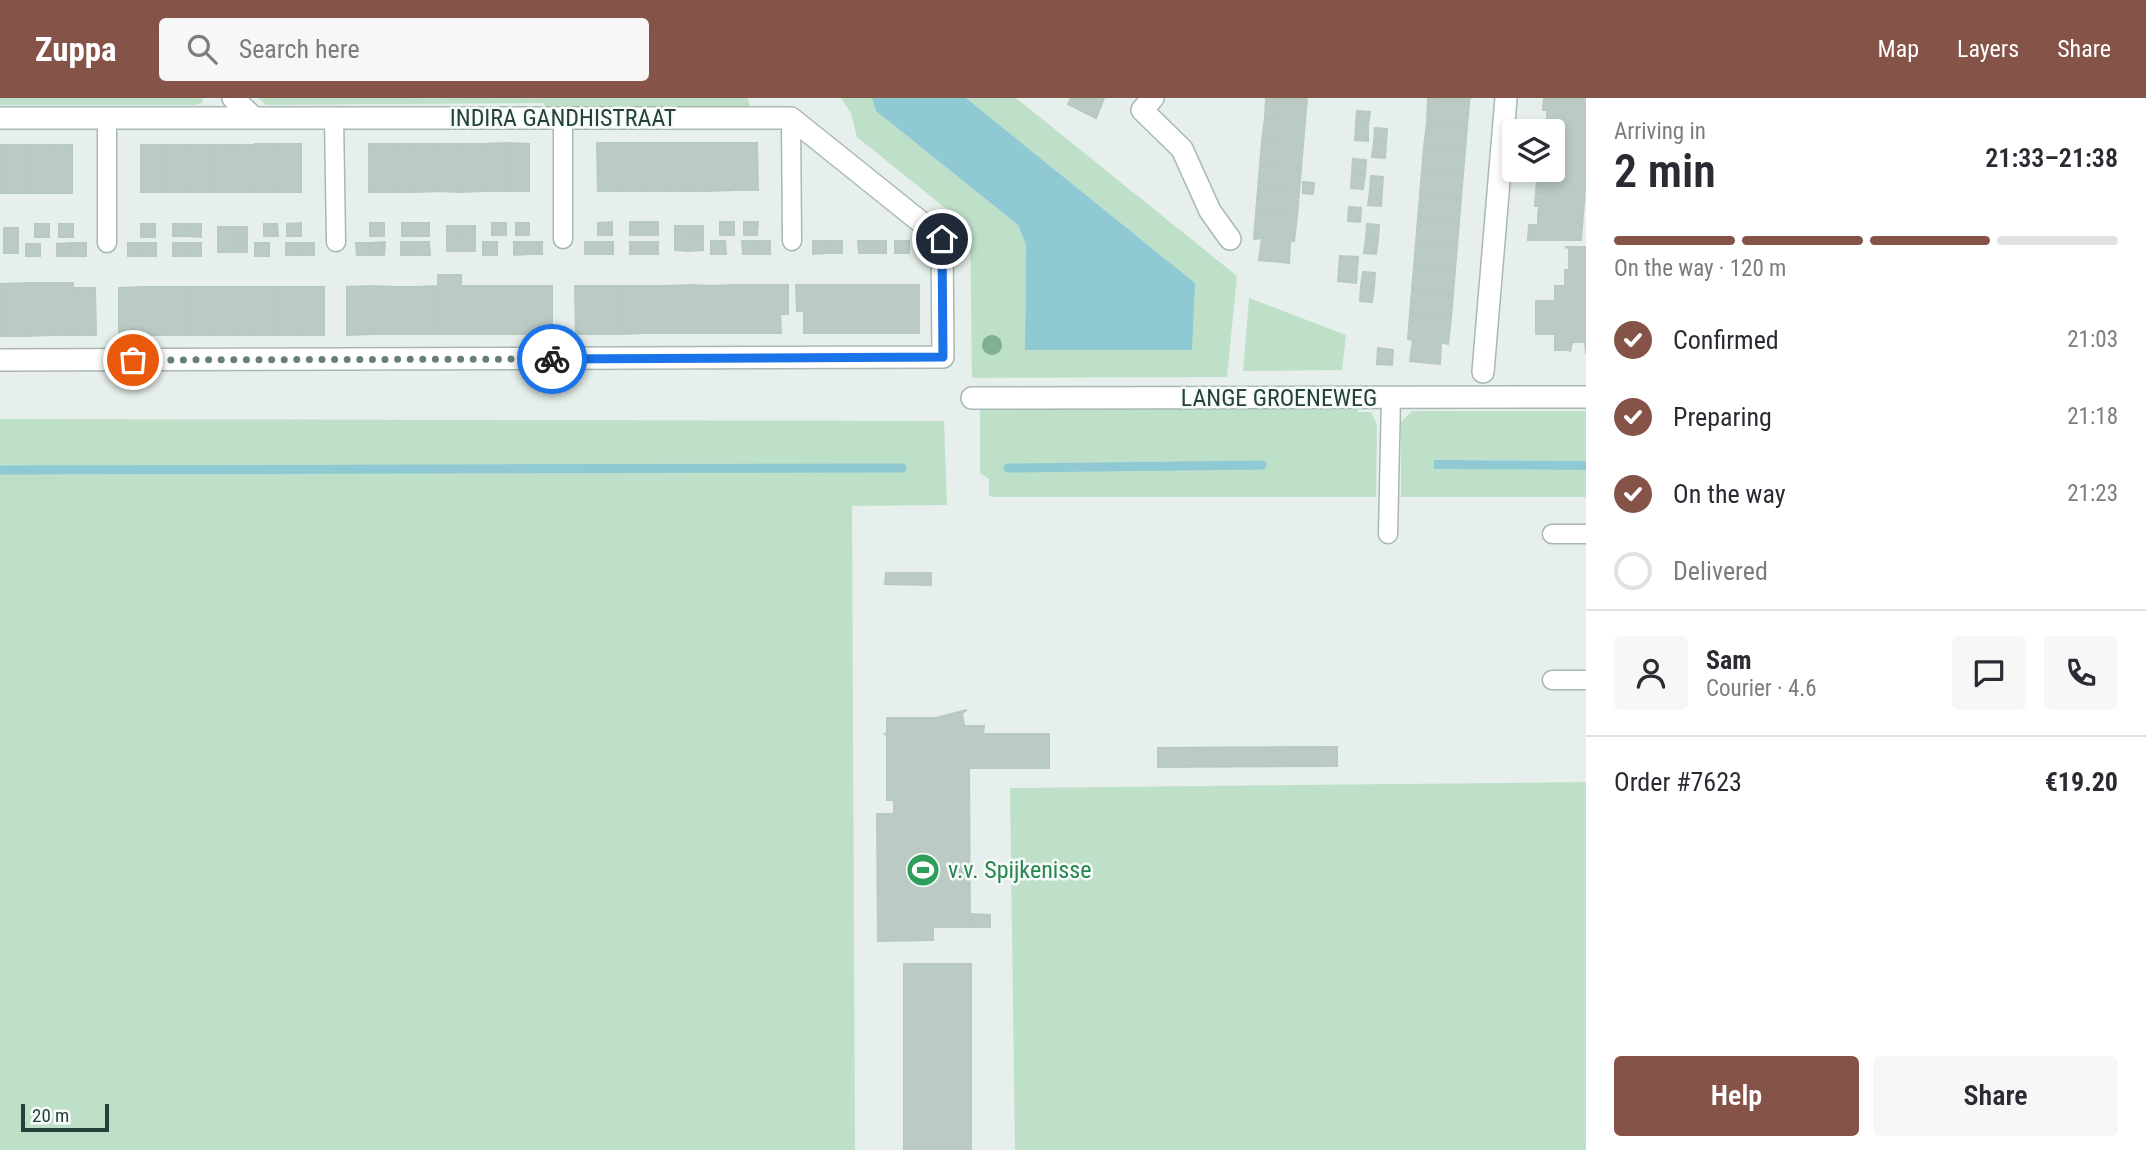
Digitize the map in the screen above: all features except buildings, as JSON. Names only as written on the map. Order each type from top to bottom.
[{"type":"street","points":[[233,98],[254,118]]},
{"type":"street","points":[[1153,98],[1142,110],[1182,149],[1210,211],[1230,239]]},
{"type":"street","points":[[1483,372],[1506,98]]},
{"type":"street","name":"INDIRA GANDHISTRAAT","points":[[0,118],[791,118]]},
{"type":"street","points":[[0,360],[943,357],[942,239],[791,118]]},
{"type":"street","name":"LANGE GROENEWEG","points":[[972,398],[1586,397]]},
{"type":"lane","points":[[334,117],[336,242]]},
{"type":"lane","points":[[107,118],[107,243]]},
{"type":"lane","points":[[791,118],[792,241]]},
{"type":"lane","points":[[563,119],[563,239]]},
{"type":"lane","points":[[1388,534],[1391,398]]},
{"type":"lane","points":[[1552,534],[1586,534]]},
{"type":"lane","points":[[1552,680],[1586,680]]},
{"type":"green space","points":[[0,98],[203,98],[202,103],[195,105],[0,105]]},
{"type":"green space","points":[[258,98],[748,98],[750,107],[549,108],[542,103],[266,105]]},
{"type":"green space","points":[[841,98],[872,98],[876,111],[1018,225],[1026,245],[1025,350],[1195,283],[966,98],[1016,98],[1237,276],[1227,377],[972,378],[970,228],[857,137],[851,113]]},
{"type":"green space","points":[[1249,298],[1346,335],[1342,370],[1243,371]]},
{"type":"green space","points":[[1357,404],[1358,412],[1371,412],[1377,425],[1376,497],[992,497],[989,495],[989,479],[980,473],[980,406]]},
{"type":"green space","points":[[1412,411],[1586,411],[1586,461],[1434,460],[1434,468],[1586,470],[1586,497],[1401,497],[1401,422]]},
{"type":"green space","points":[[0,419],[944,421],[947,505],[852,506],[855,1150],[0,1150]]},
{"type":"green space","points":[[1586,782],[1586,1150],[1015,1150],[1010,788]]},
{"type":"water","points":[[872,98],[966,98],[1195,283],[1192,350],[1025,350],[1026,245],[1018,225],[876,111]]},
{"type":"water","points":[[1434,460],[1586,461],[1586,470],[1434,469]]},
{"type":"waterway","points":[[1008,468],[1262,465]]},
{"type":"waterway","points":[[0,470],[902,468]]},
{"type":"way so far","points":[[133,360],[552,359]]},
{"type":"place","name":"v.v. Spijkenisse","points":[[923,870]]},
{"type":"route","points":[[552,359],[943,357],[942,239]]}]
